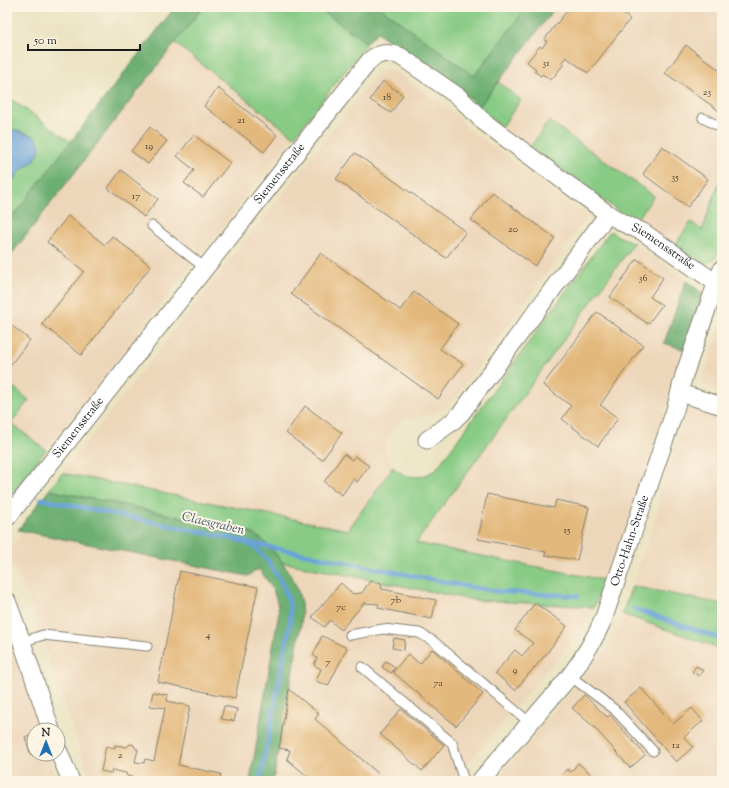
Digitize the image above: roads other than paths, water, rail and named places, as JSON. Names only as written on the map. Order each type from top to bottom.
[{"type":"street","name":"Siemensstraße","points":[[7,518],[370,60],[384,53],[392,53],[400,56],[459,97],[484,122],[608,214],[643,232],[719,276]]},
{"type":"street","points":[[427,440],[452,422],[462,412],[608,214]]},
{"type":"street","name":"Otto-Hahn-Straße","points":[[482,780],[584,658],[603,620],[680,393],[684,374],[719,276]]},
{"type":"street","points":[[680,393],[722,406]]},
{"type":"street","points":[[7,601],[48,722]]},
{"type":"street","points":[[63,762],[71,781]]},
{"type":"lane","points":[[703,118],[722,128]]},
{"type":"lane","points":[[152,226],[205,268]]},
{"type":"lane","points":[[350,635],[383,629],[419,633],[433,641],[530,723]]},
{"type":"lane","points":[[22,642],[43,635],[147,646]]},
{"type":"lane","points":[[362,667],[452,743],[464,781]]},
{"type":"lane","points":[[570,676],[614,709],[652,751]]},
{"type":"water","points":[[7,128],[34,136],[40,146],[39,153],[33,162],[22,169],[7,187]]},
{"type":"waterway","name":"Claesgraben","points":[[7,492],[12,493]]},
{"type":"waterway","name":"Claesgraben","points":[[41,499],[235,539],[254,547],[265,558],[280,580],[287,595],[290,607],[290,623],[260,781]]},
{"type":"waterway","points":[[250,543],[469,587],[502,592],[578,596]]},
{"type":"waterway","points":[[634,609],[722,639]]}]
